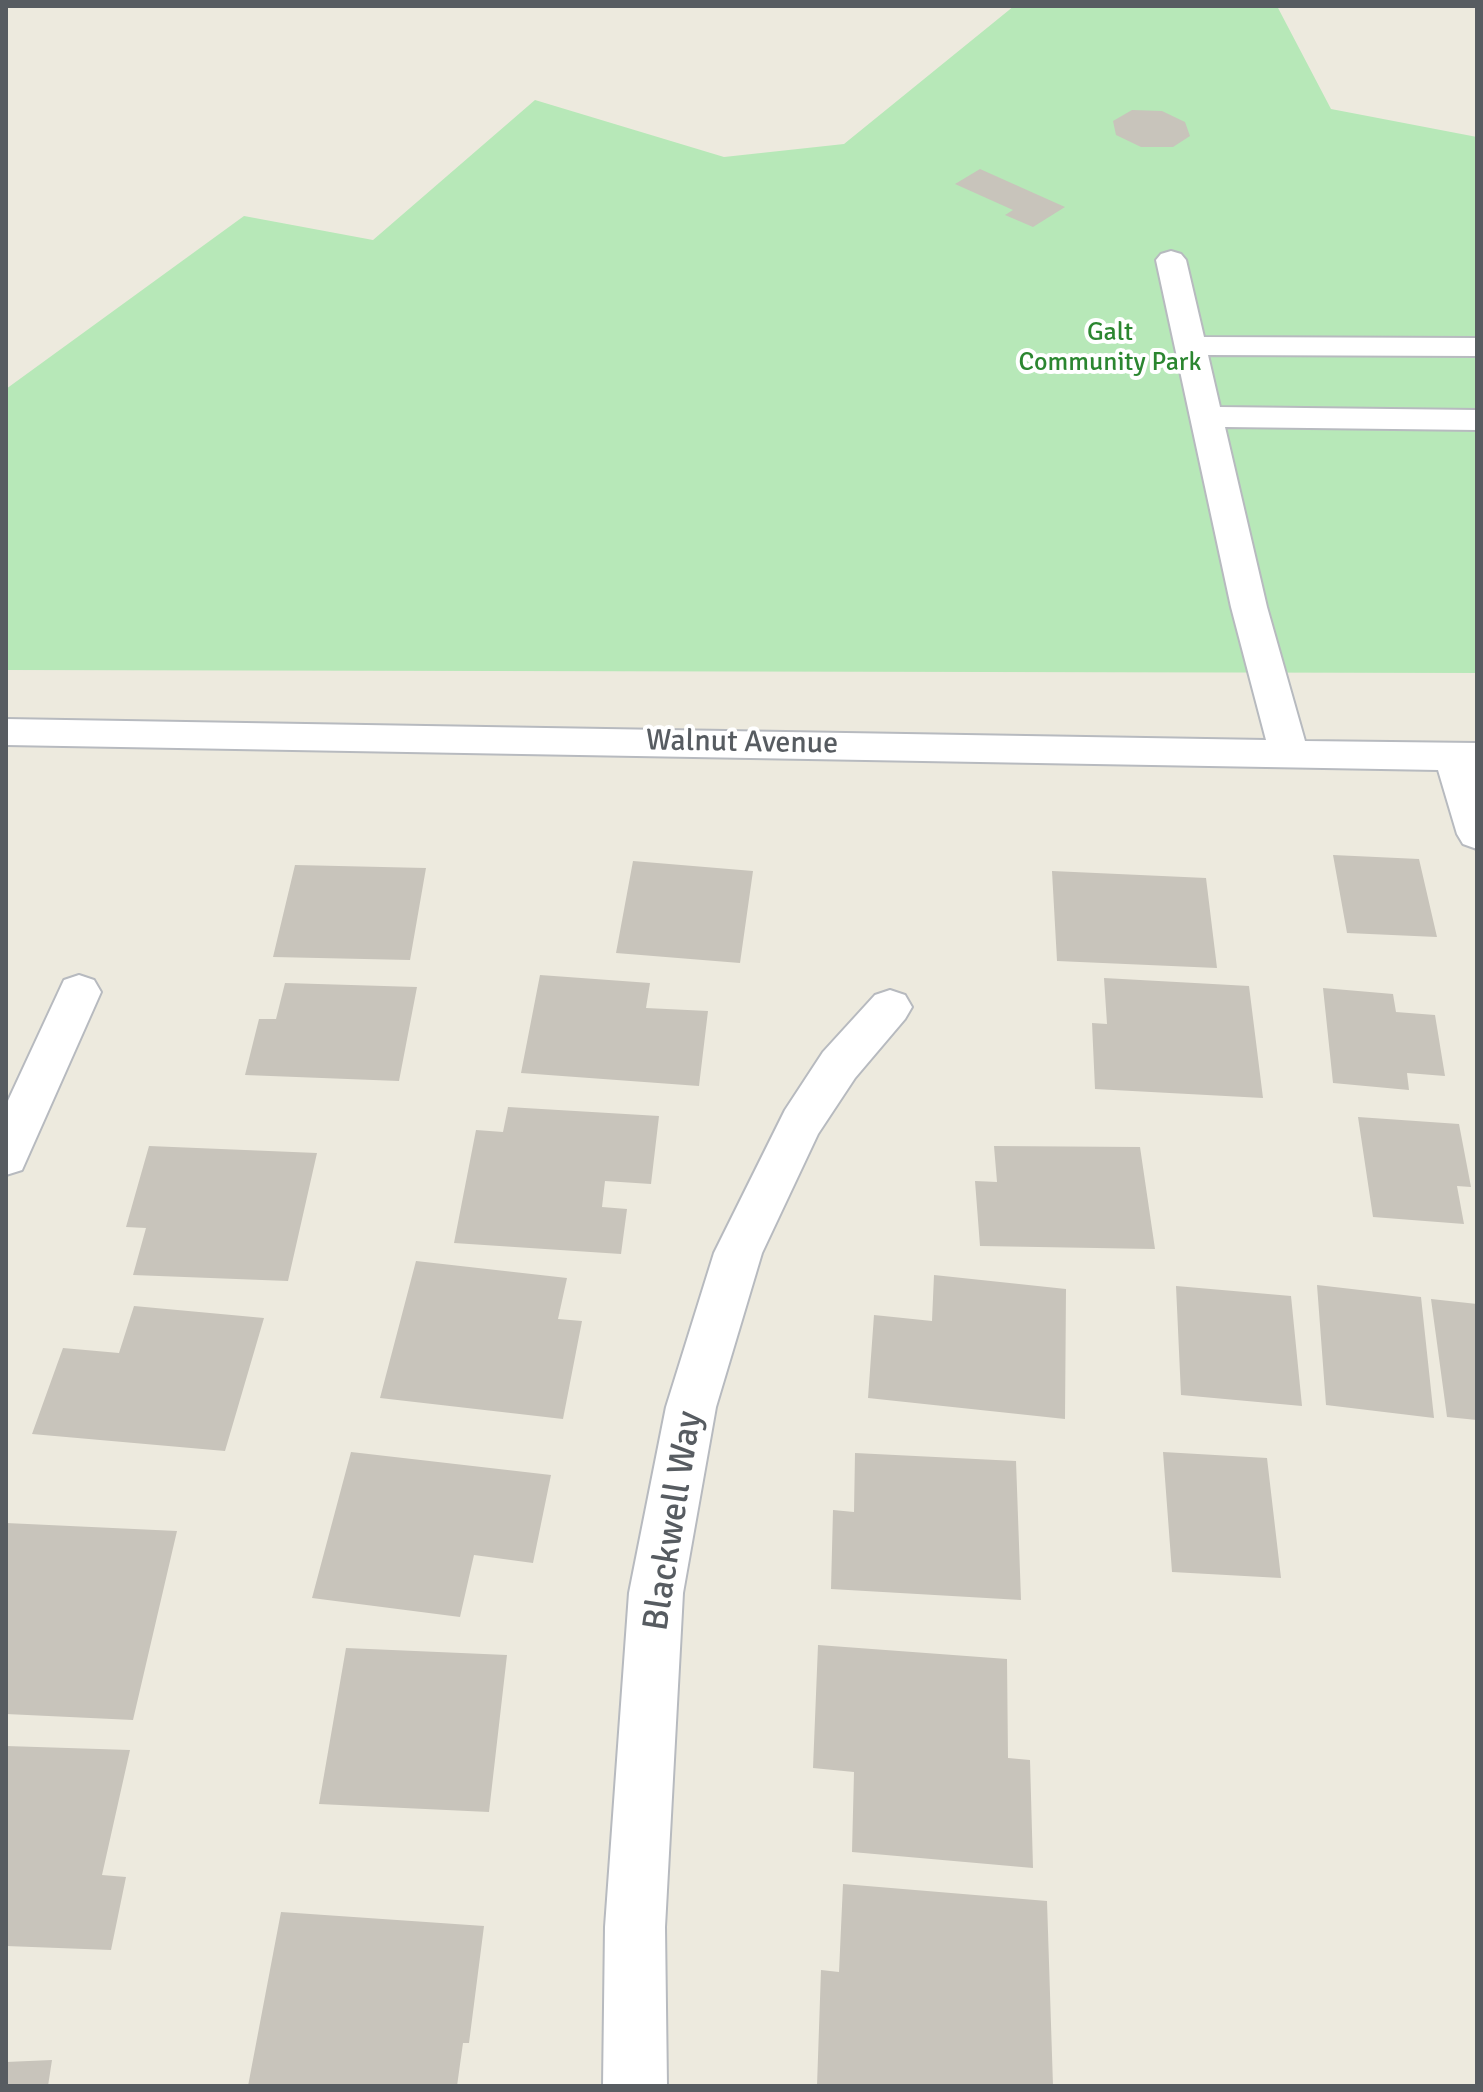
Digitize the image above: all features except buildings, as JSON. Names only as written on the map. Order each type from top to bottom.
[{"type":"street","points":[[1171,260],[1249,607],[1289,752]]},
{"type":"street","points":[[1189,346],[1477,347]]},
{"type":"street","points":[[1206,417],[1477,420]]},
{"type":"street","name":"Walnut Avenue","points":[[6,732],[1465,756]]},
{"type":"street","points":[[1465,756],[1477,834]]},
{"type":"street","points":[[6,1156],[79,992]]},
{"type":"street","name":"Blackwell Way","points":[[635,2086],[635,1927],[656,1593],[691,1407],[738,1253],[801,1123],[839,1065],[890,1007]]},
{"type":"green space","name":"Galt Community Park","points":[[1014,6],[1277,6],[1331,109],[1477,137],[1477,673],[6,670],[6,389],[244,216],[373,240],[535,100],[724,157],[844,144]]}]
